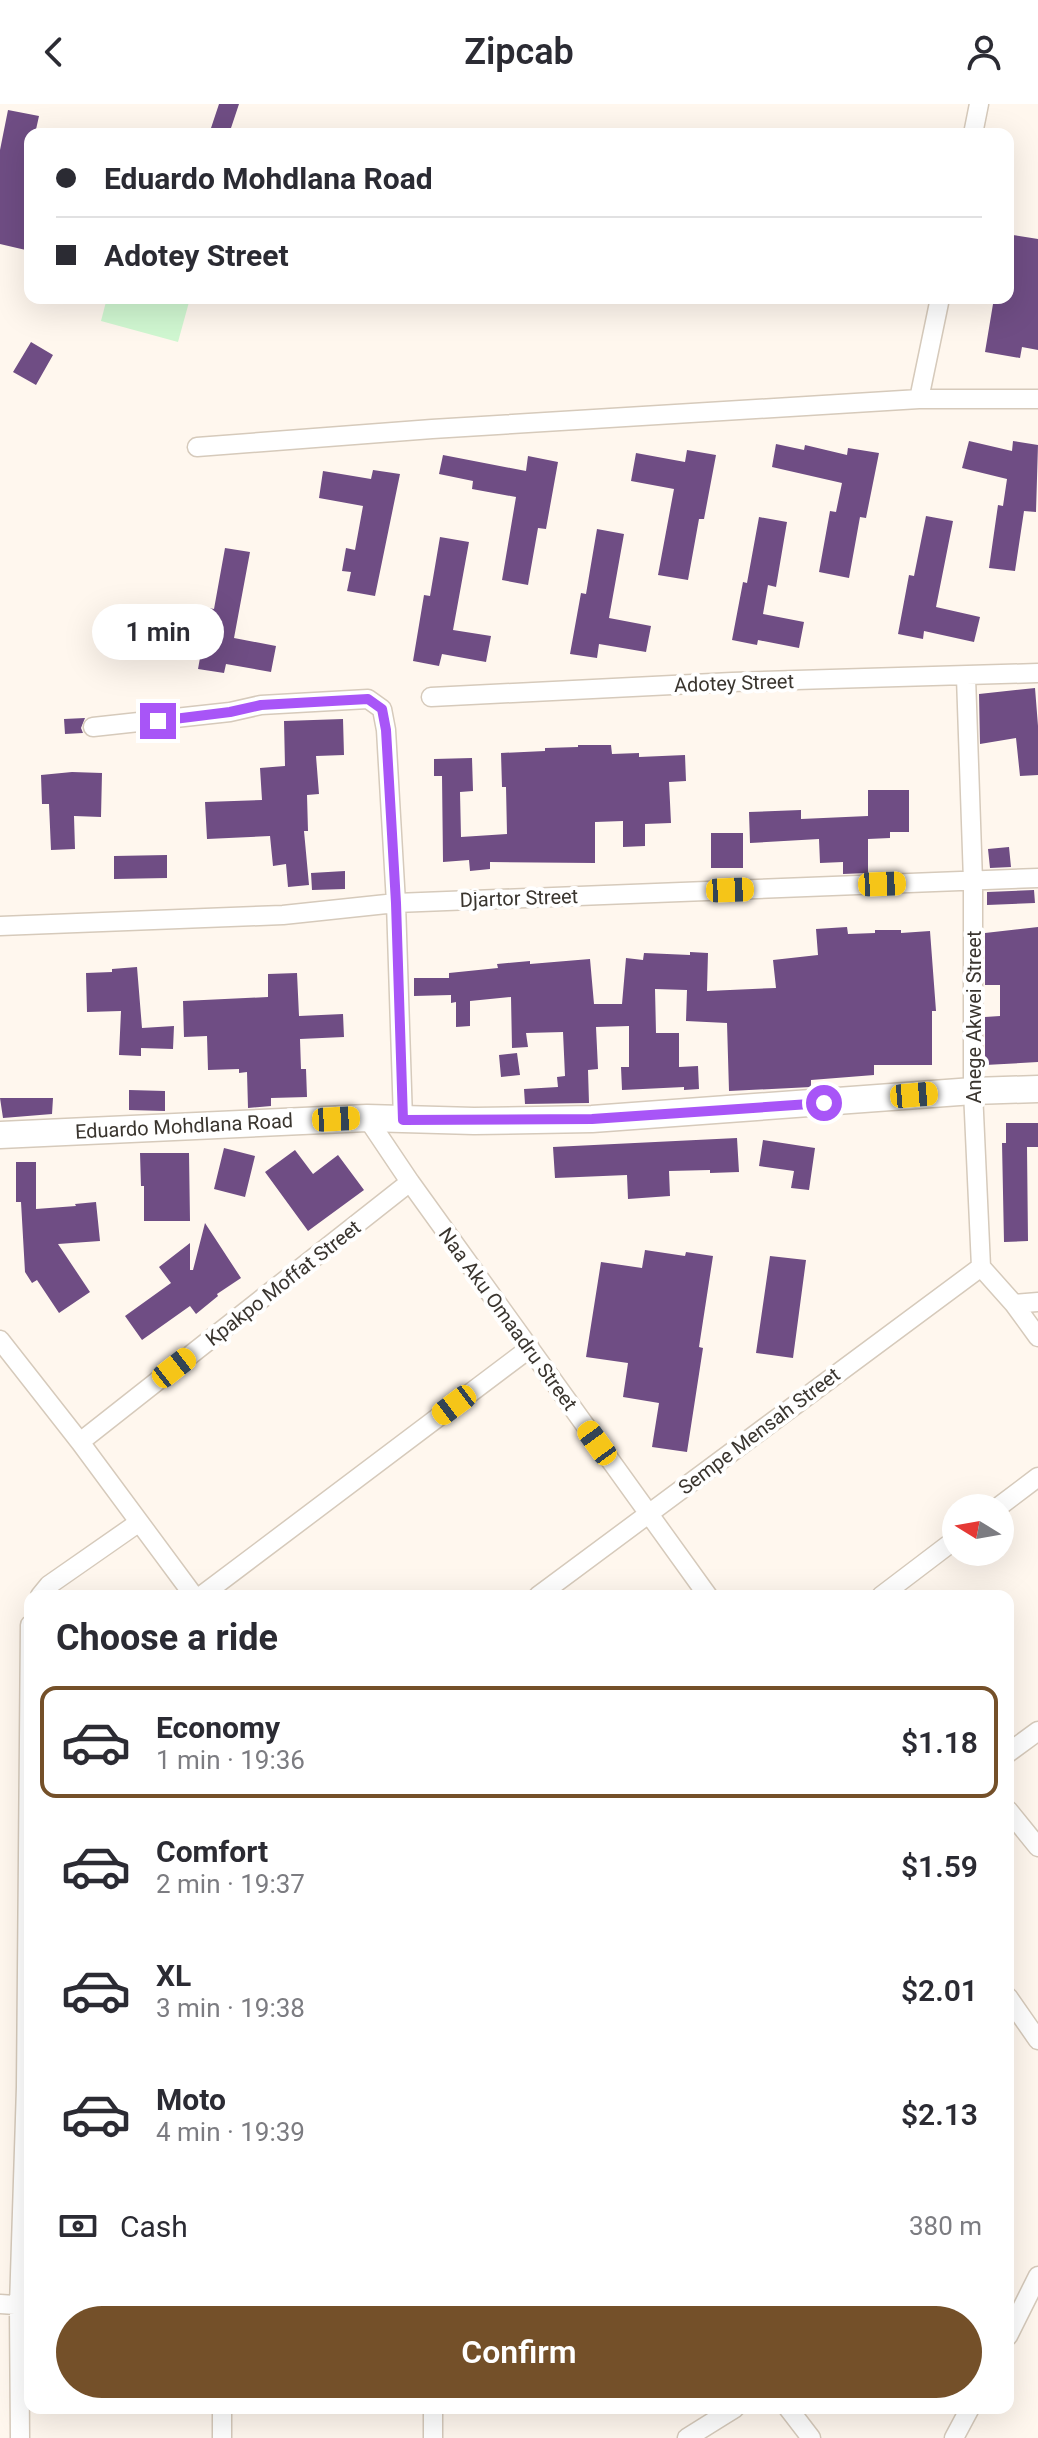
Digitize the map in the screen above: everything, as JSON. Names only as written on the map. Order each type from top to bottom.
[{"type":"main road","name":"Eduardo Mohdlana Road","points":[[0,1135],[367,1118],[592,1119],[1038,1089]]},
{"type":"street","points":[[974,128],[979,104]]},
{"type":"street","points":[[919,399],[939,304]]},
{"type":"street","points":[[197,447],[919,399],[1038,399]]},
{"type":"street","name":"Adotey Street","points":[[431,697],[732,682],[1038,673]]},
{"type":"street","name":"Anege Akwei Street","points":[[966,677],[973,881],[973,1091],[981,1267]]},
{"type":"street","points":[[93,727],[230,712],[261,705],[368,699],[382,709],[386,730],[396,903],[403,1120]]},
{"type":"street","name":"Djartor Street","points":[[0,926],[283,915],[396,903],[1038,878]]},
{"type":"street","name":"Naa Aku Omaadru Street","points":[[367,1118],[704,1590]]},
{"type":"street","name":"Kpakpo Moffat Street","points":[[80,1442],[410,1182]]},
{"type":"street","points":[[981,1267],[1038,1337]]},
{"type":"street","name":"Sempe Mensah Street","points":[[546,1590],[981,1267]]},
{"type":"street","points":[[1014,1304],[1038,1302]]},
{"type":"street","points":[[0,1340],[189,1590]]},
{"type":"street","points":[[209,1590],[530,1348]]},
{"type":"street","points":[[1014,1495],[1038,1477]]},
{"type":"street","points":[[45,1590],[138,1523]]},
{"type":"street","points":[[889,1590],[942,1550]]},
{"type":"street","points":[[1014,1749],[1038,1731]]},
{"type":"street","points":[[1014,1817],[1038,1847]]},
{"type":"street","points":[[1014,2008],[1038,2040]]},
{"type":"street","points":[[20,2438],[16,2305],[24,2160]]},
{"type":"street","points":[[1014,2324],[1038,2276]]},
{"type":"street","points":[[222,2414],[222,2438]]},
{"type":"street","points":[[433,2414],[433,2438]]},
{"type":"street","points":[[687,2438],[725,2414]]},
{"type":"street","points":[[793,2414],[811,2438]]},
{"type":"street","points":[[954,2438],[967,2414]]},
{"type":"green space","points":[[105,304],[188,304],[178,342],[101,321]]},
{"type":"building","points":[[219,104],[239,104],[231,128],[211,128]]},
{"type":"building","points":[[8,110],[39,116],[36,128],[24,128],[24,250],[0,244],[0,150]]},
{"type":"building","points":[[1014,235],[1038,239],[1038,350],[1022,347],[1020,358],[985,352],[993,304],[1014,304]]},
{"type":"building","points":[[31,342],[53,355],[36,385],[13,372]]},
{"type":"building","points":[[969,441],[1012,451],[1013,441],[1038,445],[1036,512],[1024,511],[1015,571],[989,568],[998,505],[1003,506],[1007,479],[962,468]]},
{"type":"building","points":[[776,444],[804,450],[805,445],[847,455],[848,448],[879,453],[866,518],[860,517],[849,578],[819,572],[830,511],[836,512],[842,483],[772,467]]},
{"type":"building","points":[[687,450],[716,455],[704,519],[699,519],[688,580],[658,575],[674,489],[631,481],[636,453],[685,462]]},
{"type":"building","points":[[443,455],[526,471],[528,456],[558,462],[546,529],[538,528],[528,585],[502,580],[516,497],[472,489],[473,481],[439,474]]},
{"type":"building","points":[[373,470],[400,474],[375,596],[347,591],[351,572],[342,571],[346,548],[355,550],[363,506],[319,498],[323,471],[371,479]]},
{"type":"building","points":[[926,516],[953,521],[936,607],[980,617],[974,642],[924,631],[923,639],[898,634],[909,575],[914,576]]},
{"type":"building","points":[[759,517],[787,522],[776,587],[768,585],[763,614],[804,622],[799,648],[758,640],[757,645],[732,640],[743,582],[747,583]]},
{"type":"building","points":[[597,529],[624,534],[609,618],[651,626],[646,652],[599,644],[597,658],[570,654],[581,593],[586,594]]},
{"type":"building","points":[[440,537],[469,542],[453,630],[491,636],[486,662],[442,654],[439,666],[413,661],[424,595],[430,596]]},
{"type":"building","points":[[225,548],[250,552],[234,638],[276,646],[271,672],[226,664],[224,673],[198,669],[209,608],[214,609]]},
{"type":"building","points":[[1035,688],[1038,775],[1020,776],[1016,738],[980,744],[979,694]]},
{"type":"building","points":[[85,718],[81,728],[83,733],[65,734],[64,719]]},
{"type":"building","points":[[343,719],[344,755],[316,756],[319,794],[307,795],[308,831],[304,831],[309,885],[288,887],[286,864],[273,866],[270,836],[207,839],[205,802],[262,800],[260,768],[285,766],[284,721]]},
{"type":"building","points":[[611,745],[612,754],[639,753],[639,757],[685,755],[686,781],[669,782],[671,823],[645,824],[645,846],[623,847],[623,821],[595,822],[595,863],[490,862],[490,869],[470,871],[469,860],[443,862],[442,776],[434,776],[434,759],[472,758],[473,791],[460,792],[461,837],[507,834],[506,787],[502,787],[501,753],[545,751],[545,748]]},
{"type":"building","points":[[102,773],[101,817],[74,816],[75,849],[51,850],[49,804],[42,804],[41,775]]},
{"type":"building","points":[[868,790],[909,790],[909,832],[890,832],[890,838],[868,839],[868,873],[843,874],[843,862],[820,863],[819,839],[750,843],[749,812],[801,810],[801,819],[868,816]]},
{"type":"building","points":[[711,833],[743,833],[743,868],[711,868]]},
{"type":"building","points":[[1009,847],[1011,867],[990,868],[988,849]]},
{"type":"building","points":[[167,855],[167,878],[114,879],[114,856]]},
{"type":"building","points":[[345,871],[345,889],[312,890],[311,873]]},
{"type":"building","points":[[1034,890],[1035,903],[987,905],[987,892]]},
{"type":"building","points":[[847,927],[848,934],[875,933],[875,930],[901,930],[901,933],[930,931],[936,1011],[932,1011],[932,1065],[874,1065],[874,1075],[811,1080],[811,1087],[729,1091],[727,1023],[686,1021],[687,990],[655,989],[656,1033],[679,1033],[679,1067],[698,1066],[699,1089],[622,1090],[621,1067],[629,1067],[629,1026],[596,1027],[598,1069],[588,1070],[589,1103],[525,1104],[524,1089],[558,1087],[557,1077],[565,1076],[563,1032],[526,1033],[528,1047],[512,1048],[511,997],[470,1001],[470,1026],[456,1027],[456,1002],[451,1003],[451,995],[414,996],[414,978],[449,978],[449,973],[498,968],[497,964],[590,959],[594,1004],[622,1004],[626,958],[643,960],[644,953],[708,953],[707,991],[776,988],[773,960],[818,955],[816,929]]},
{"type":"building","points":[[1038,927],[1038,1062],[985,1065],[985,1017],[1000,1016],[1000,985],[985,985],[985,933]]},
{"type":"building","points":[[137,967],[142,1028],[174,1026],[173,1049],[141,1048],[141,1056],[119,1055],[121,1011],[87,1012],[86,973]]},
{"type":"building","points":[[297,973],[299,1016],[343,1014],[344,1037],[300,1039],[301,1069],[306,1069],[307,1097],[271,1098],[271,1106],[248,1108],[247,1072],[239,1073],[239,1069],[208,1070],[207,1036],[184,1037],[183,1001],[268,997],[268,974]]},
{"type":"building","points":[[517,1053],[520,1075],[501,1077],[499,1055]]},
{"type":"building","points":[[129,1090],[165,1091],[165,1111],[129,1110]]},
{"type":"building","points":[[0,1098],[53,1098],[52,1114],[3,1118]]},
{"type":"building","points":[[1006,1123],[1038,1123],[1038,1147],[1027,1147],[1028,1241],[1004,1242],[1002,1143],[1006,1143]]},
{"type":"building","points":[[737,1138],[739,1172],[669,1171],[670,1196],[628,1199],[627,1175],[555,1178],[553,1147]]},
{"type":"building","points":[[763,1140],[815,1148],[809,1190],[791,1188],[794,1171],[759,1166]]},
{"type":"building","points":[[224,1148],[255,1156],[245,1197],[214,1189]]},
{"type":"building","points":[[295,1150],[313,1174],[338,1155],[364,1190],[308,1231],[265,1172]]},
{"type":"building","points":[[140,1153],[189,1153],[190,1221],[144,1221]]},
{"type":"building","points":[[16,1162],[36,1162],[36,1209],[96,1202],[100,1241],[58,1244],[90,1292],[59,1313],[37,1280],[32,1283],[25,1272],[21,1202],[16,1202]]},
{"type":"building","points":[[205,1223],[241,1278],[217,1294],[196,1314],[190,1306],[142,1340],[125,1316],[171,1283],[159,1267],[190,1243],[190,1270],[193,1270]]},
{"type":"building","points":[[645,1250],[685,1256],[686,1252],[713,1256],[687,1452],[652,1447],[659,1403],[623,1397],[628,1363],[586,1357],[601,1262],[642,1268]]},
{"type":"building","points":[[770,1256],[806,1260],[793,1358],[756,1353]]},
{"type":"route","points":[[158,721],[261,705],[368,699],[382,709],[386,730],[396,903],[403,1120],[592,1119],[824,1103]]}]
